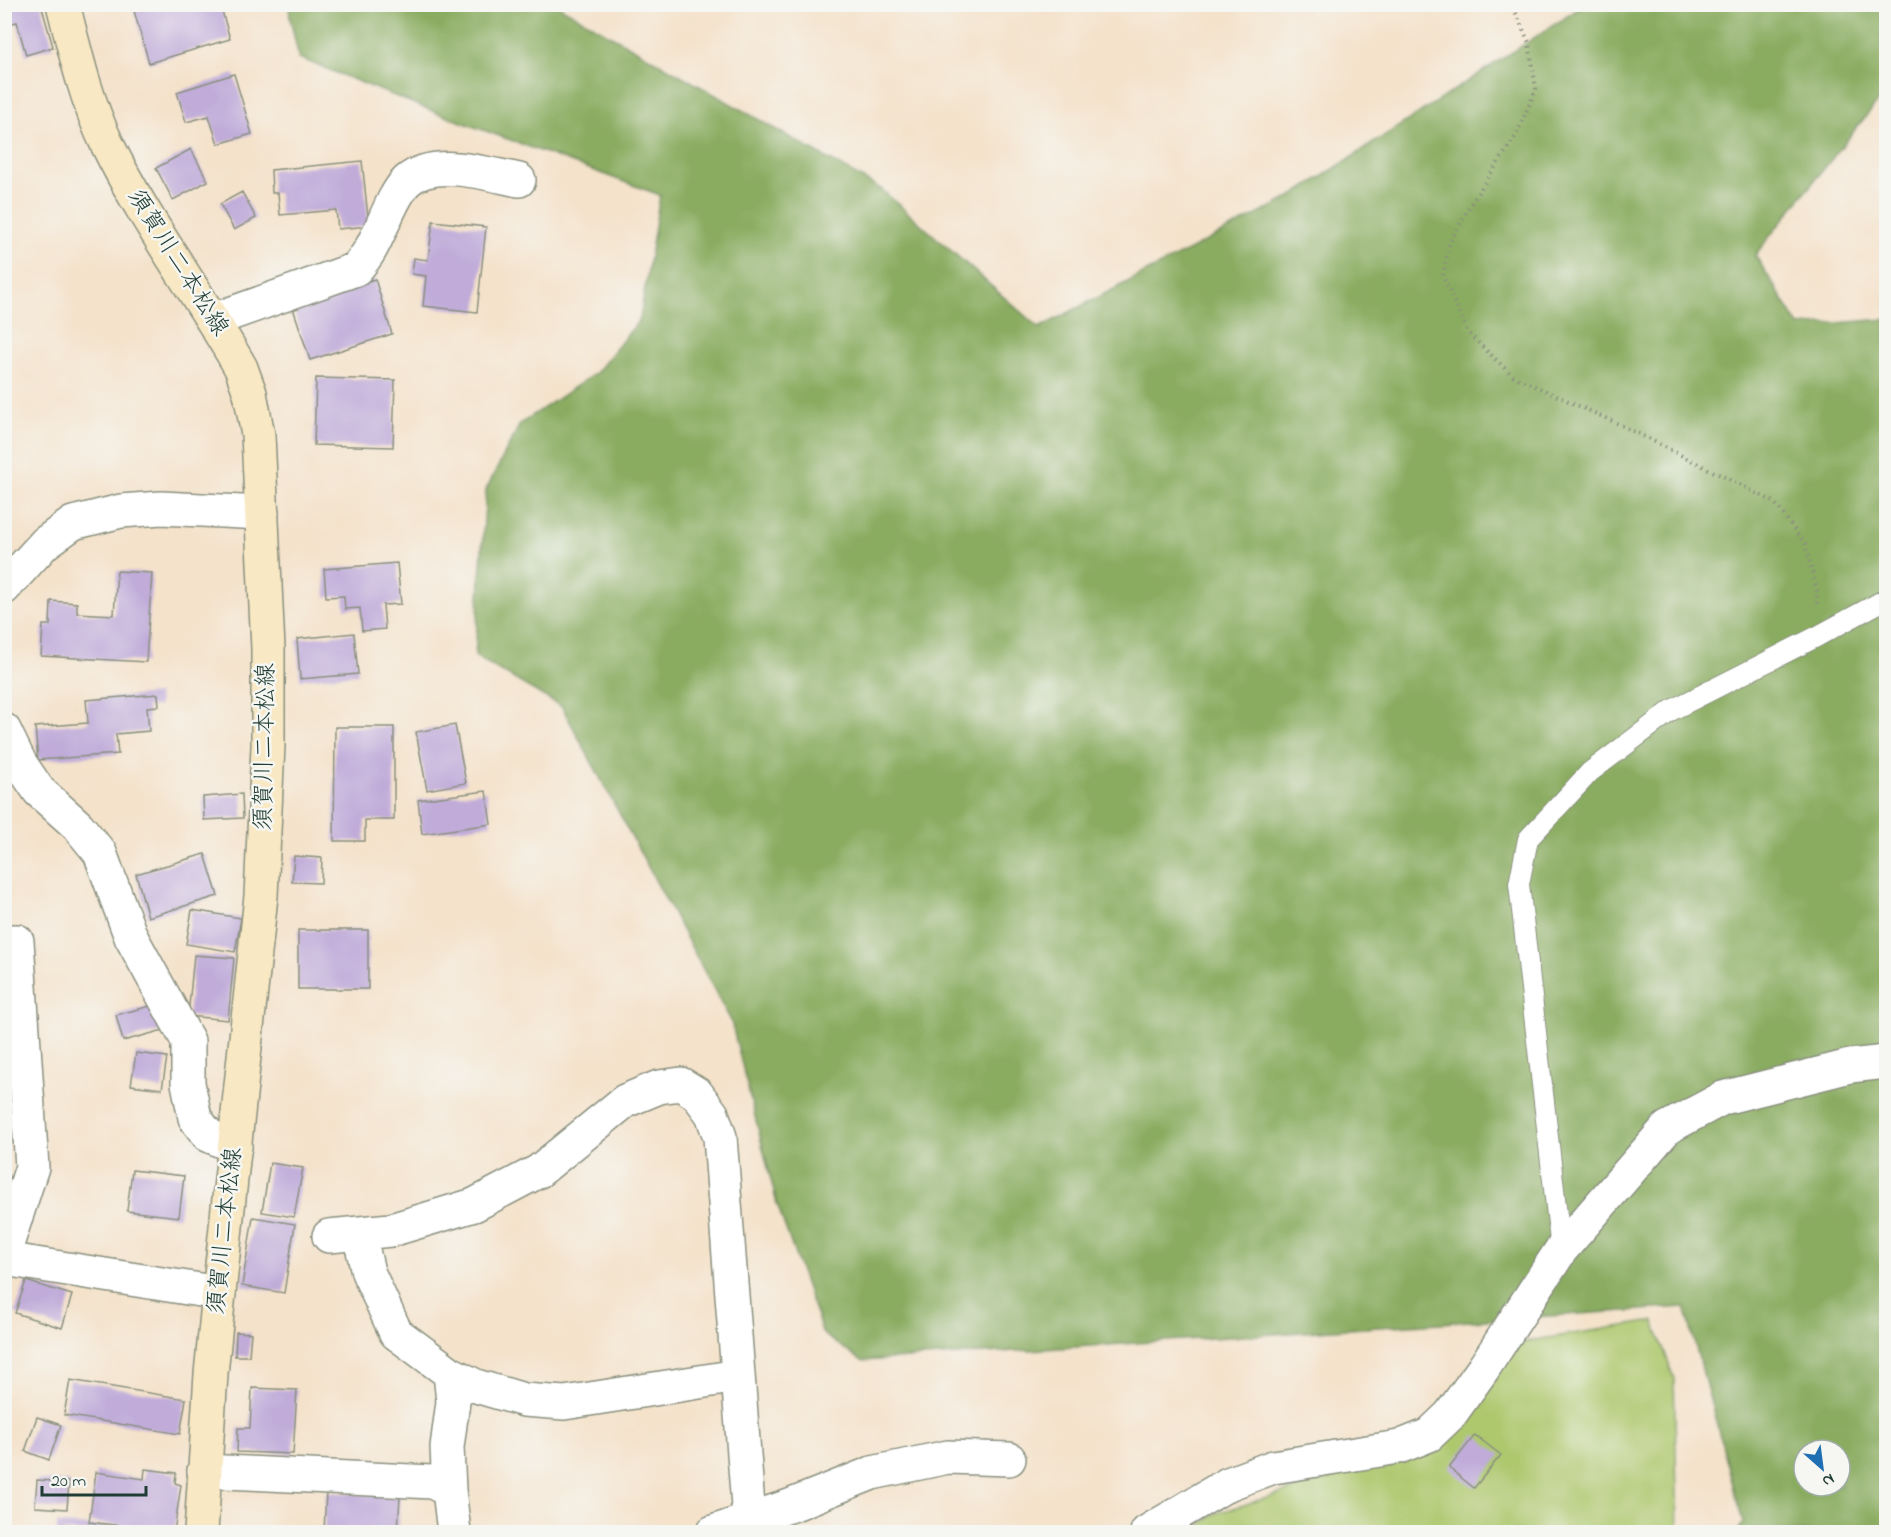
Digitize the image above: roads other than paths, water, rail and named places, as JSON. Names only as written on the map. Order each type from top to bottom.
[{"type":"main road","name":"須賀川二本松線","points":[[63,4],[80,73],[106,141],[128,186],[241,368],[250,393],[258,435],[268,649],[268,758],[261,896],[219,1293],[201,1533]]},
{"type":"street","points":[[213,320],[356,269],[370,250],[407,181],[426,171],[464,170],[519,180]]},
{"type":"street","points":[[4,588],[45,543],[73,523],[121,511],[161,508],[262,513]]},
{"type":"street","points":[[4,730],[12,767],[78,826],[100,853],[131,937],[188,1041],[189,1083],[195,1118],[208,1135],[235,1147]]},
{"type":"street","points":[[4,941],[17,941],[32,1167],[4,1254]]},
{"type":"street","points":[[1147,1533],[1228,1484],[1273,1467],[1400,1447],[1429,1435],[1450,1415],[1470,1387],[1561,1250],[1667,1128],[1723,1098],[1850,1066],[1887,1062]]},
{"type":"street","points":[[738,1376],[564,1403],[524,1400],[476,1386],[450,1373],[396,1333],[368,1272],[344,1234],[391,1230],[474,1205],[539,1171],[625,1101],[659,1087],[681,1084],[697,1094],[711,1114],[720,1137],[749,1520]]},
{"type":"street","points":[[4,1259],[219,1293]]},
{"type":"street","points":[[450,1373],[453,1402],[447,1447],[454,1533]]},
{"type":"street","points":[[713,1533],[872,1473],[948,1457],[1009,1459]]},
{"type":"street","points":[[204,1471],[432,1482],[449,1490]]},
{"type":"lane","points":[[1561,1250],[1519,884],[1528,839],[1590,772],[1672,710],[1887,599]]}]
